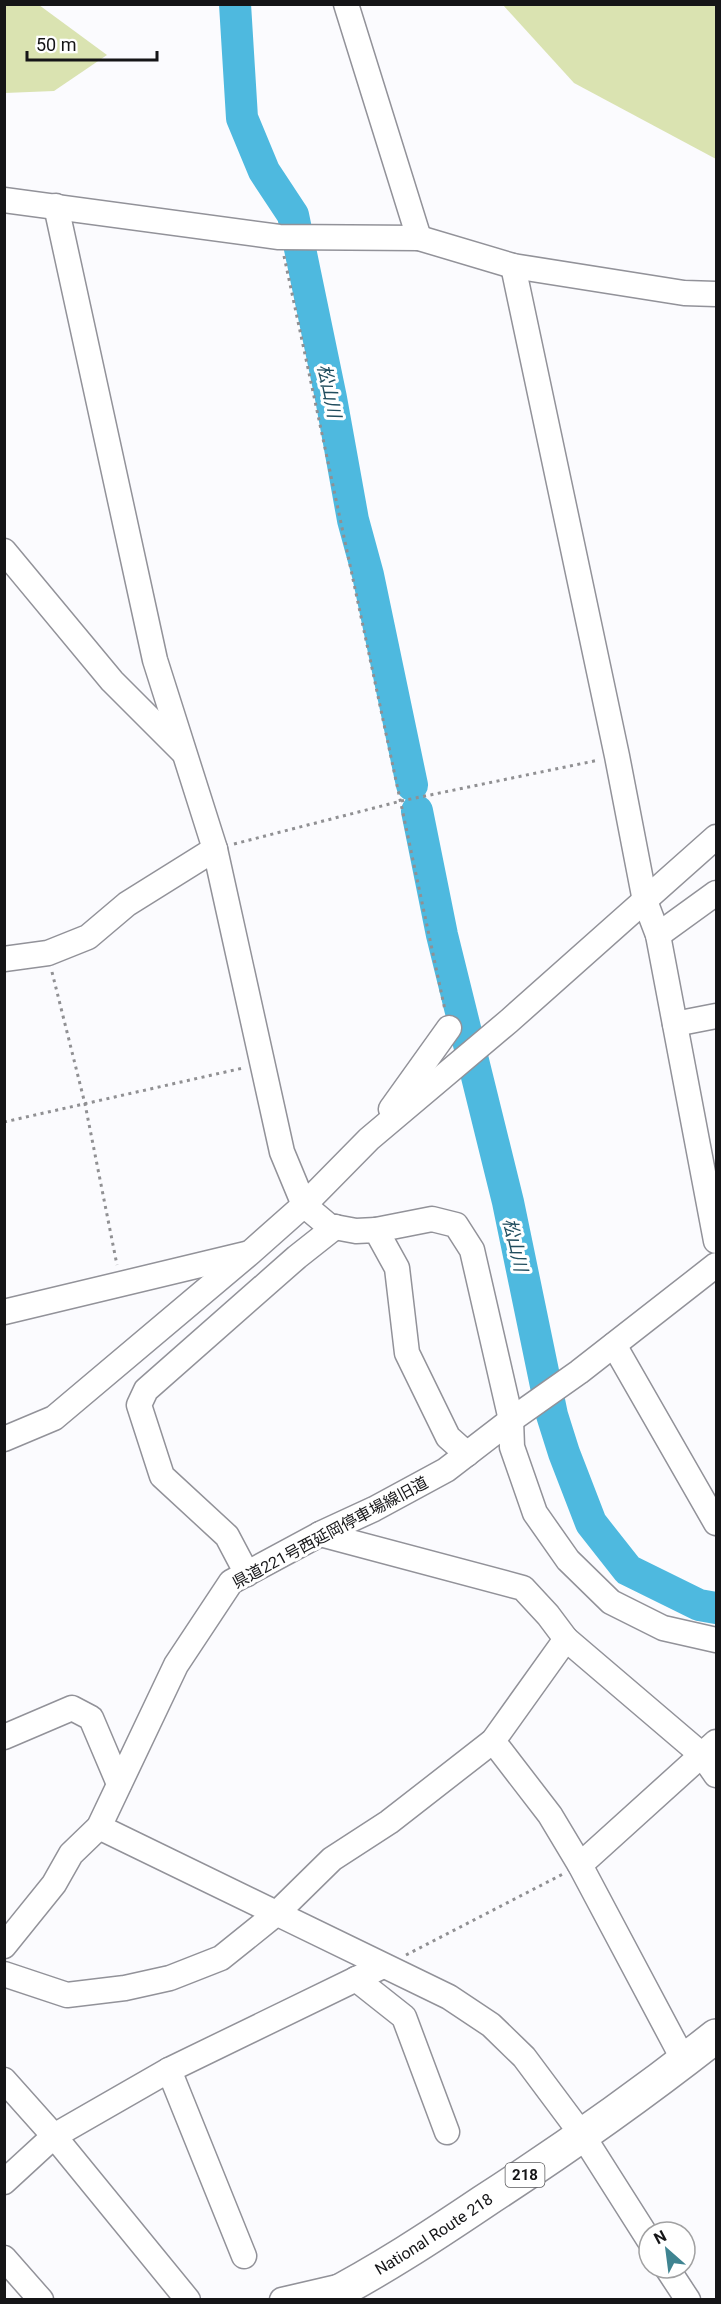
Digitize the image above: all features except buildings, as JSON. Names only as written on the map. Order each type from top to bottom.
[{"type":"highway","name":"National Route 218","points":[[323,2300],[356,2283],[431,2236],[590,2149],[687,2059],[717,2036]]},
{"type":"street","points":[[346,4],[419,238]]},
{"type":"street","points":[[4,200],[279,237],[419,238],[513,266],[684,293],[717,294]]},
{"type":"street","points":[[56,206],[155,660],[215,849],[282,1152],[304,1205],[329,1226],[356,1230],[376,1230],[432,1220],[456,1225],[472,1250],[511,1420],[512,1447],[535,1513],[568,1560],[611,1602],[663,1628],[717,1640]]},
{"type":"street","points":[[513,266],[617,756],[645,901],[658,934],[717,1241]]},
{"type":"street","points":[[4,551],[112,681],[185,754]]},
{"type":"street","points":[[4,1439],[54,1418],[251,1252],[304,1205],[369,1138],[441,1079],[717,837]]},
{"type":"street","points":[[4,959],[48,953],[88,937],[127,904],[215,849]]},
{"type":"street","points":[[658,934],[717,893]]},
{"type":"street","points":[[675,1024],[717,1016]]},
{"type":"street","points":[[369,1138],[449,1028]]},
{"type":"street","points":[[246,1574],[227,1536],[162,1476],[139,1405],[146,1390],[297,1257],[335,1227]]},
{"type":"street","points":[[376,1230],[397,1268],[407,1353],[448,1437],[467,1454]]},
{"type":"street","points":[[4,1312],[251,1252]]},
{"type":"street","name":"県道221号西延岡停車場線旧道","points":[[4,1946],[54,1884],[72,1854],[99,1827],[176,1665],[231,1582],[320,1534],[385,1504],[446,1470],[579,1372],[717,1265]]},
{"type":"street","points":[[614,1345],[717,1523]]},
{"type":"street","points":[[320,1534],[523,1588],[566,1639],[709,1749],[717,1775]]},
{"type":"street","points":[[4,1974],[67,1995],[125,1988],[170,1978],[221,1958],[278,1913],[332,1859],[389,1822],[493,1741],[566,1639]]},
{"type":"street","points":[[4,1737],[72,1708],[91,1718],[119,1784]]},
{"type":"street","points":[[493,1741],[550,1815],[580,1865],[681,2055],[687,2059]]},
{"type":"street","points":[[580,1865],[709,1749]]},
{"type":"street","points":[[99,1827],[449,1997],[491,2025],[524,2057],[590,2149],[637,2221]]},
{"type":"street","points":[[4,2182],[54,2136],[169,2070],[383,1966]]},
{"type":"street","points":[[356,1979],[404,2018],[447,2132]]},
{"type":"street","points":[[169,2070],[244,2256]]},
{"type":"street","points":[[4,2080],[54,2136],[188,2300]]},
{"type":"street","points":[[4,2259],[41,2300]]},
{"type":"street","points":[[675,2280],[688,2300]]},
{"type":"street","points":[[282,2300],[356,2283]]},
{"type":"path","points":[[279,237],[449,1028]]},
{"type":"path","points":[[215,849],[400,801],[617,756]]},
{"type":"path","points":[[48,953],[85,1104],[122,1285]]},
{"type":"path","points":[[4,1122],[263,1064]]},
{"type":"path","points":[[383,1966],[580,1865]]},
{"type":"green space","points":[[4,5],[39,5],[107,55],[54,91],[5,93]]},
{"type":"green space","points":[[503,5],[716,5],[716,159],[574,83]]},
{"type":"waterway","name":"松山川","points":[[235,4],[242,118],[264,171],[293,215],[331,398],[353,520],[368,575],[412,785]]},
{"type":"waterway","name":"松山川","points":[[417,811],[442,935],[508,1202],[552,1415],[564,1453],[591,1523],[628,1570],[699,1605],[716,1608]]}]
